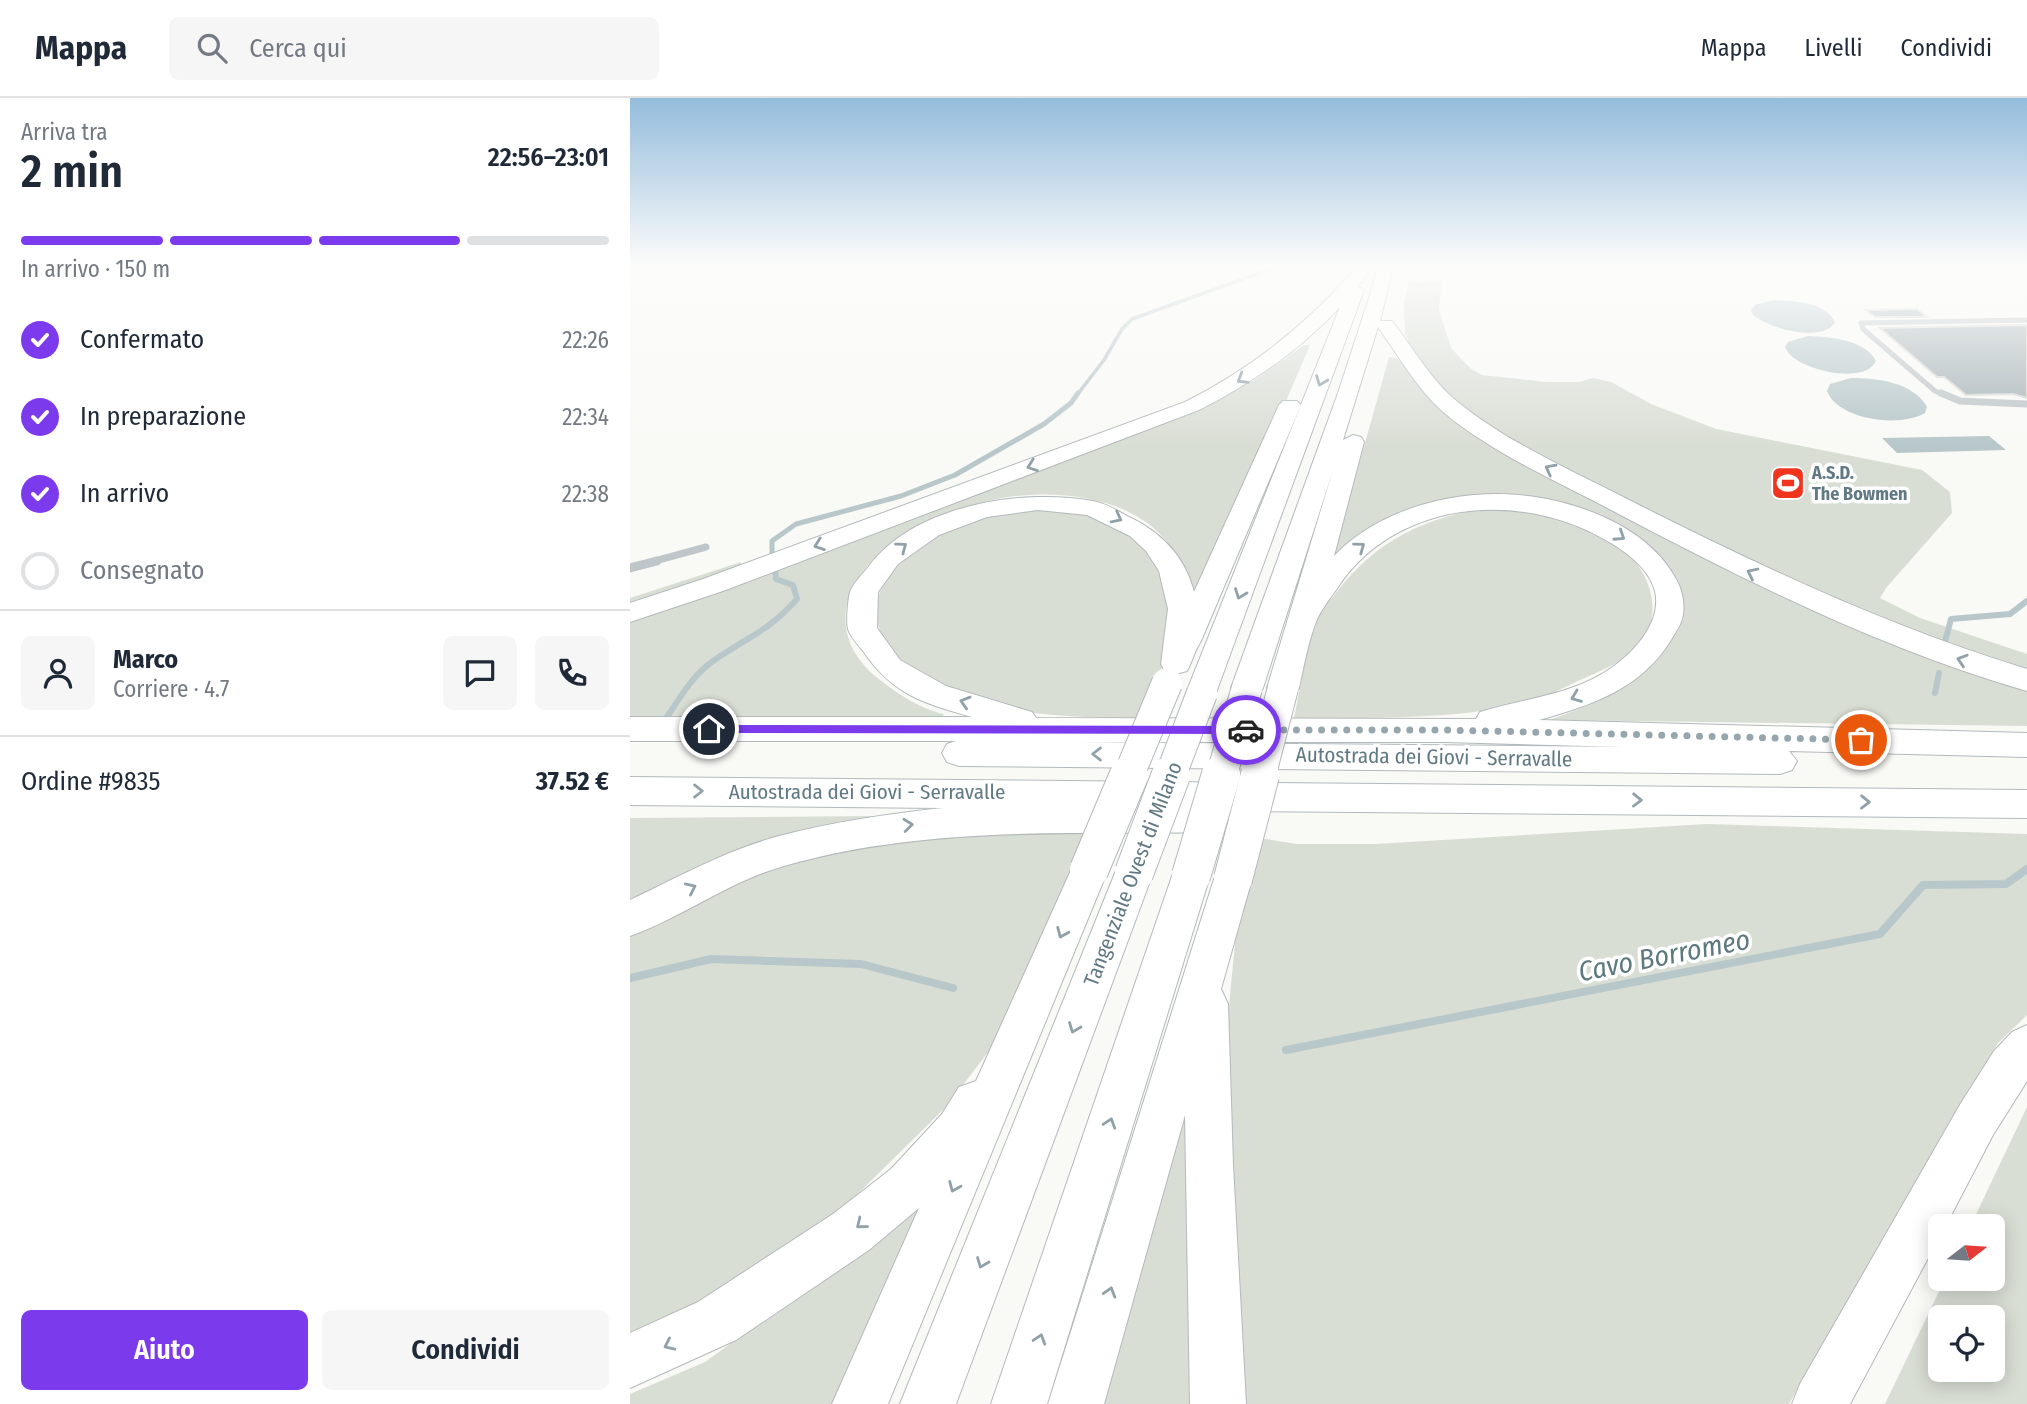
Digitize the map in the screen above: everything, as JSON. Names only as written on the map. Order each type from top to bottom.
[{"type":"highway","points":[[630,613],[724,581],[1192,406],[1264,366],[1314,325]]},
{"type":"highway","points":[[860,1404],[1172,674],[1325,325]]},
{"type":"highway","name":"Tangenziale Ovest di Milano","points":[[928,1404],[1202,693],[1351,325]]},
{"type":"highway","points":[[1218,1404],[1209,1164],[1206,971],[1212,878],[1247,688],[1348,393],[1362,325]]},
{"type":"highway","points":[[1019,1404],[1283,688],[1386,325]]},
{"type":"highway","points":[[1386,325],[1426,384],[1482,430],[1519,452],[1715,555],[1812,600],[1922,647],[2027,680]]},
{"type":"highway","points":[[1053,730],[932,692],[909,682],[874,651],[861,618],[862,600],[869,582],[891,555],[917,536],[940,524],[997,506],[1062,502],[1114,515],[1132,525],[1157,547],[1165,556],[1178,582],[1182,623],[1172,674]]},
{"type":"highway","points":[[1303,619],[1333,573],[1355,550],[1383,532],[1415,517],[1462,504],[1512,502],[1573,513],[1616,532],[1651,561],[1666,587],[1669,615],[1659,639],[1618,679],[1573,698],[1444,730]]},
{"type":"highway","points":[[630,729],[1444,730],[2027,745]]},
{"type":"highway","name":"Autostrada dei Giovi - Serravalle","points":[[630,750],[2027,764]]},
{"type":"highway","name":"Autostrada dei Giovi - Serravalle","points":[[630,791],[2027,804]]},
{"type":"highway","points":[[630,919],[722,874],[777,852],[823,839],[910,824],[1393,816],[1569,799]]},
{"type":"highway","points":[[1076,1404],[1206,971]]},
{"type":"highway","points":[[630,1362],[717,1321],[782,1280],[851,1231],[908,1185],[958,1130],[1016,1043]]},
{"type":"highway","points":[[1820,1404],[1977,1119],[2010,1067],[2027,1047]]},
{"type":"lane","points":[[1862,325],[1935,391],[1960,401],[2027,404]]},
{"type":"lane","points":[[630,568],[706,547]]},
{"type":"shaded area","name":"A.S.D. The Bowmen","points":[[1405,325],[1444,325],[1451,348],[1470,368],[1482,375],[1547,382],[1579,382],[1593,378],[1611,382],[1651,404],[1716,429],[1922,470],[1950,492],[1952,513],[1880,598],[1920,618],[2027,654],[2027,673],[1842,607],[1548,460],[1493,429],[1452,399],[1422,366],[1405,335]]},
{"type":"shaded area","points":[[1770,325],[1832,325],[1829,329],[1808,333]]},
{"type":"shaded area","points":[[1808,336],[1855,344],[1871,354],[1876,361],[1869,369],[1858,373],[1844,374],[1814,368],[1791,355],[1785,347],[1788,342]]},
{"type":"shaded area","points":[[1304,345],[1310,345],[1204,593],[1195,593],[1180,562],[1160,534],[1141,519],[1119,508],[1095,500],[1042,494],[991,500],[963,509],[884,551],[857,580],[846,612],[846,629],[851,645],[861,661],[875,676],[899,694],[944,714],[941,719],[630,718],[630,620],[1211,402],[1253,381]]},
{"type":"shaded area","points":[[1389,357],[1397,358],[1427,394],[1663,534],[1769,590],[1871,635],[2027,690],[2027,726],[1549,720],[1609,695],[1647,670],[1662,654],[1673,636],[1678,616],[1675,584],[1600,519],[1463,498],[1334,554]]},
{"type":"shaded area","points":[[1851,378],[1872,379],[1904,387],[1921,399],[1927,407],[1925,413],[1914,418],[1886,420],[1856,415],[1843,409],[1833,401],[1827,391],[1830,384]]},
{"type":"shaded area","points":[[1989,436],[2006,450],[1897,453],[1882,438]]},
{"type":"shaded area","points":[[1491,508],[1535,513],[1576,523],[1618,544],[1631,556],[1648,585],[1652,601],[1652,618],[1647,633],[1636,648],[1615,663],[1549,695],[1504,707],[1415,717],[1294,719],[1315,625],[1323,609],[1351,575],[1385,545],[1404,534],[1445,517]]},
{"type":"shaded area","points":[[1035,509],[1102,516],[1121,527],[1147,549],[1162,572],[1174,641],[1143,719],[1042,714],[992,705],[944,688],[909,667],[888,645],[877,622],[878,599],[888,577],[907,556],[934,538],[967,522],[992,515]]},
{"type":"shaded area","points":[[741,562],[740,569],[630,607],[630,598]]},
{"type":"shaded area","points":[[875,816],[803,834],[630,906],[630,818]]},
{"type":"shaded area","points":[[1707,824],[2027,834],[2027,1015],[1998,1043],[1789,1404],[1245,1404],[1229,1127],[1229,1006],[1235,943],[1259,838],[1297,844],[1376,844]]},
{"type":"shaded area","points":[[1087,833],[1003,1033],[945,1108],[826,1225],[711,1302],[630,1342],[630,933],[648,922],[767,870],[857,845],[897,838]]},
{"type":"shaded area","points":[[2027,1107],[2027,1404],[1885,1404],[1928,1314],[1928,1382],[2005,1382],[2005,1305],[1933,1305],[1939,1292],[2006,1292],[2006,1214],[1976,1214]]},
{"type":"shaded area","points":[[1181,1111],[1187,1111],[1194,1404],[1101,1404]]},
{"type":"shaded area","points":[[936,1186],[852,1404],[630,1404],[630,1394],[705,1362],[867,1245]]},
{"type":"building","points":[[2027,325],[2027,398],[2013,394],[1966,395],[1944,377],[1937,377],[1880,328]]},
{"type":"waterway","points":[[1077,395],[1126,325]]},
{"type":"waterway","points":[[772,556],[772,541],[796,524],[901,496],[955,475],[1044,424],[1071,403],[1078,393]]},
{"type":"waterway","points":[[665,720],[686,688],[705,667],[767,627],[797,599],[793,585],[776,579],[775,569]]},
{"type":"waterway","name":"Cavo Borromeo","points":[[1944,645],[1951,619],[2010,614],[2027,601]]},
{"type":"waterway","name":"Cavo Borromeo","points":[[1935,693],[1939,673]]},
{"type":"waterway","name":"Cavo Borromeo","points":[[1286,1050],[1880,934],[1923,885],[2006,884],[2027,869]]},
{"type":"waterway","name":"Cavo Borromeo","points":[[630,978],[711,959],[861,964],[953,988]]},
{"type":"way so far","points":[[1246,730],[1444,730],[1861,740]]},
{"type":"place","name":"A.S.D. The Bowmen","points":[[1788,483]]},
{"type":"route","points":[[709,729],[1246,730]]}]
